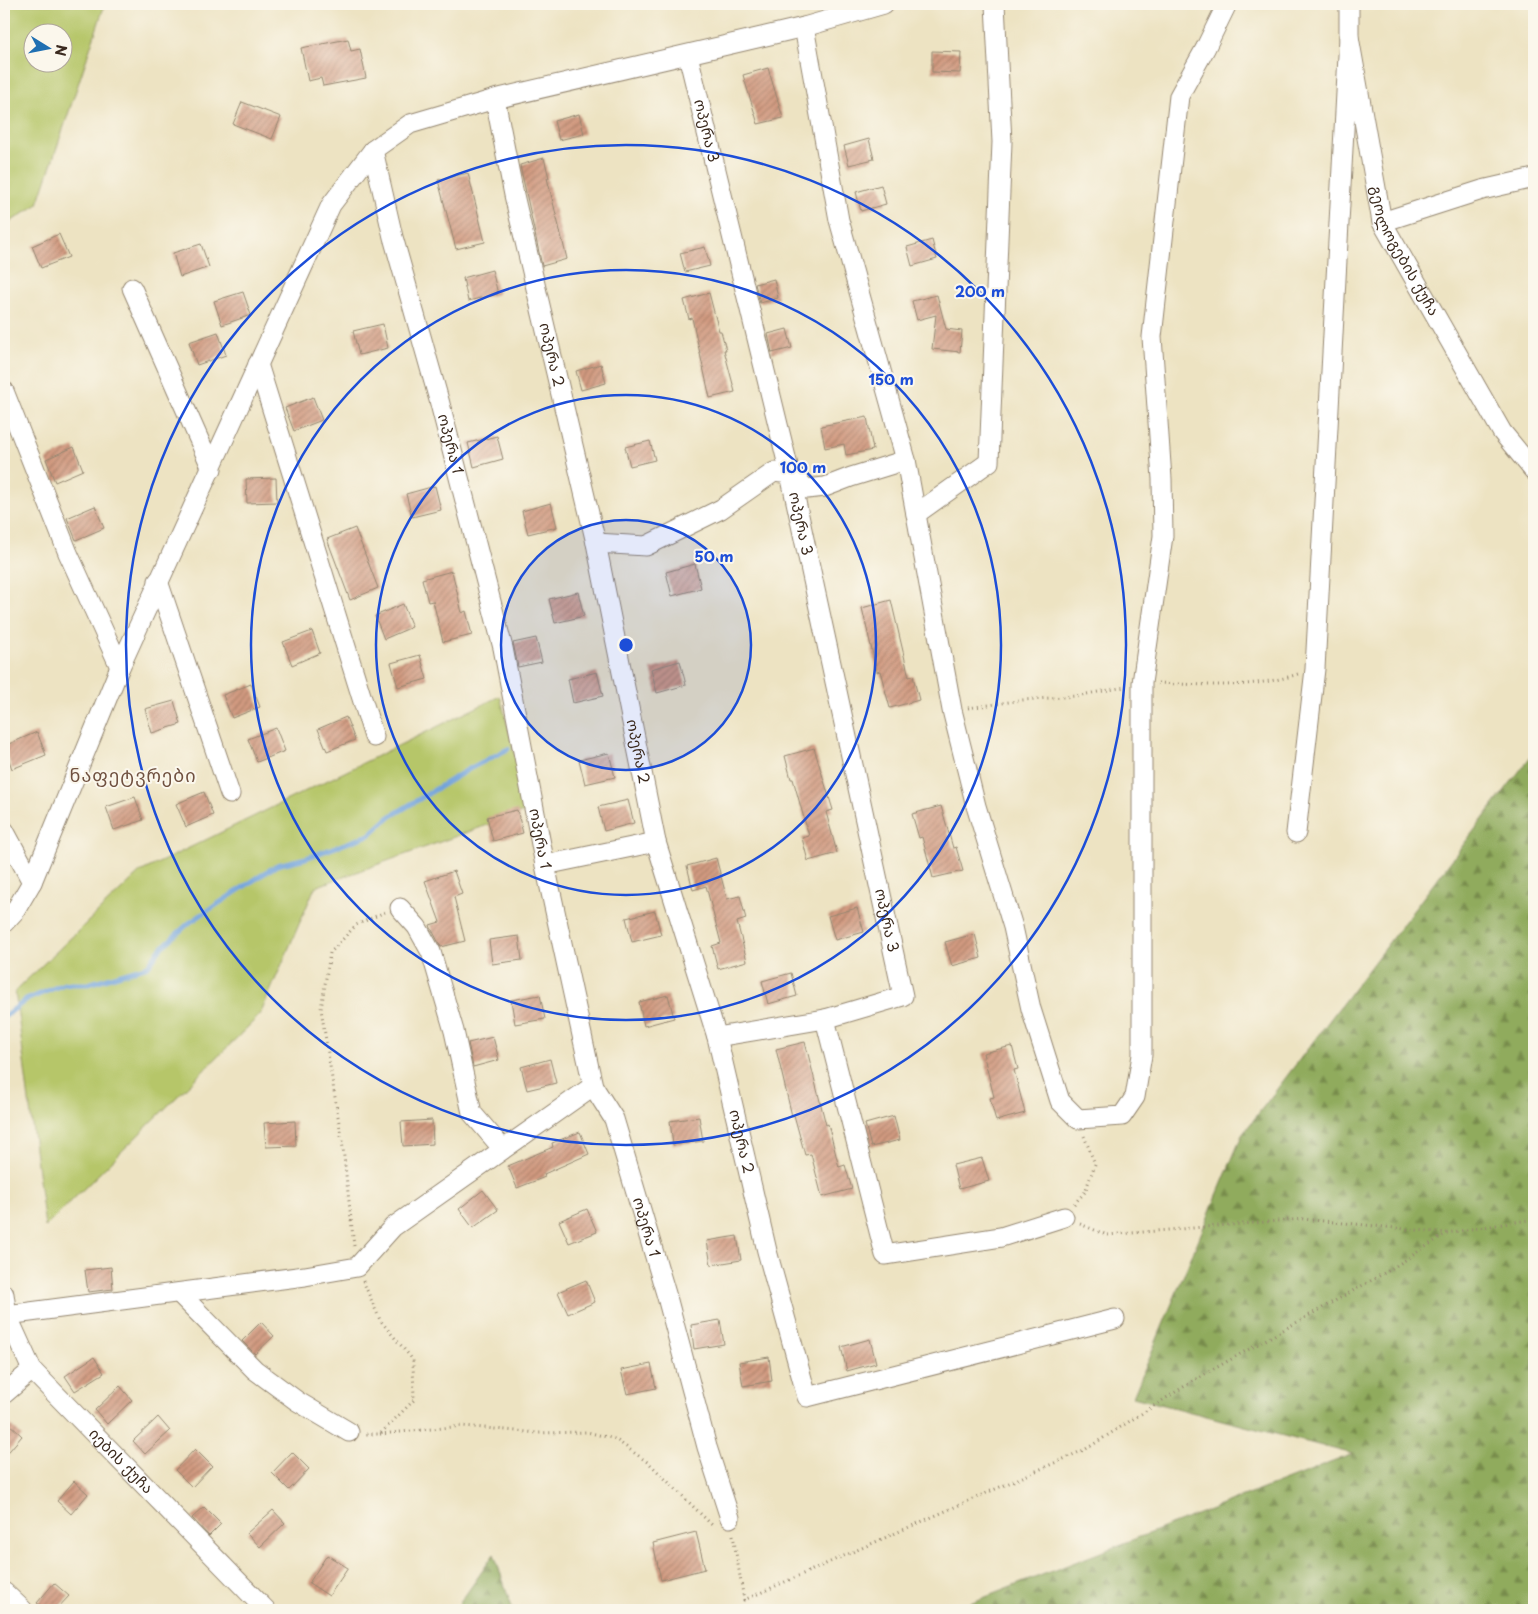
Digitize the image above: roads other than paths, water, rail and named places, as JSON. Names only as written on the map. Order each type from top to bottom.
[{"type":"street","points":[[4,923],[15,910],[32,882],[120,667],[331,205],[373,150],[410,124],[495,98],[804,27],[884,4]]},
{"type":"street","points":[[916,514],[990,462],[1002,142],[995,4]]},
{"type":"street","points":[[804,27],[839,220],[906,460],[952,710],[976,806],[1013,927],[1031,1009],[1060,1101],[1078,1119],[1122,1116],[1135,1097],[1142,1055],[1142,683],[1163,536],[1162,479],[1152,337],[1179,96],[1227,4]]},
{"type":"street","name":"გეოლოგების ქუჩა","points":[[1349,4],[1349,37],[1382,222],[1502,432],[1534,471]]},
{"type":"street","points":[[1296,833],[1315,669],[1349,37]]},
{"type":"street","name":"ოპერა 3","points":[[688,54],[790,474],[903,996],[825,1019]]},
{"type":"street","name":"ოპერა 2","points":[[495,98],[516,204],[596,543],[656,842],[716,1037],[767,1251],[807,1397],[1114,1319]]},
{"type":"street","name":"ოპერა 1","points":[[373,150],[393,237],[439,400],[503,648],[544,865],[593,1086],[614,1119],[667,1297],[707,1447],[730,1518]]},
{"type":"street","points":[[1382,222],[1482,190],[1534,178]]},
{"type":"street","points":[[132,288],[212,469]]},
{"type":"street","points":[[258,364],[374,737]]},
{"type":"street","points":[[4,391],[68,553],[120,667]]},
{"type":"street","points":[[596,543],[646,546],[721,509],[774,472],[790,474],[807,489],[825,487],[906,460]]},
{"type":"street","points":[[158,581],[230,794]]},
{"type":"street","points":[[4,830],[32,882]]},
{"type":"street","points":[[544,865],[656,842]]},
{"type":"street","points":[[400,908],[417,927],[432,952],[454,1031],[472,1113],[502,1148]]},
{"type":"street","points":[[716,1037],[825,1019],[885,1255],[1001,1237],[1064,1217]]},
{"type":"street","points":[[7,1315],[305,1276],[357,1267],[393,1227],[502,1148],[593,1086]]},
{"type":"street","points":[[179,1293],[255,1370],[297,1400],[349,1432]]},
{"type":"street","name":"იების ქუჩა","points":[[4,1294],[7,1315],[32,1370],[266,1610]]},
{"type":"street","points":[[4,1394],[32,1370]]},
{"type":"street","points":[[4,1592],[23,1610]]},
{"type":"waterway","points":[[4,1017],[26,1000],[64,984],[88,984],[148,966],[159,950],[189,923],[277,865],[306,858],[369,835],[388,818],[469,769],[508,749]]},
{"type":"district","name":"ნაფეტვრები","points":[[133,776]]}]
